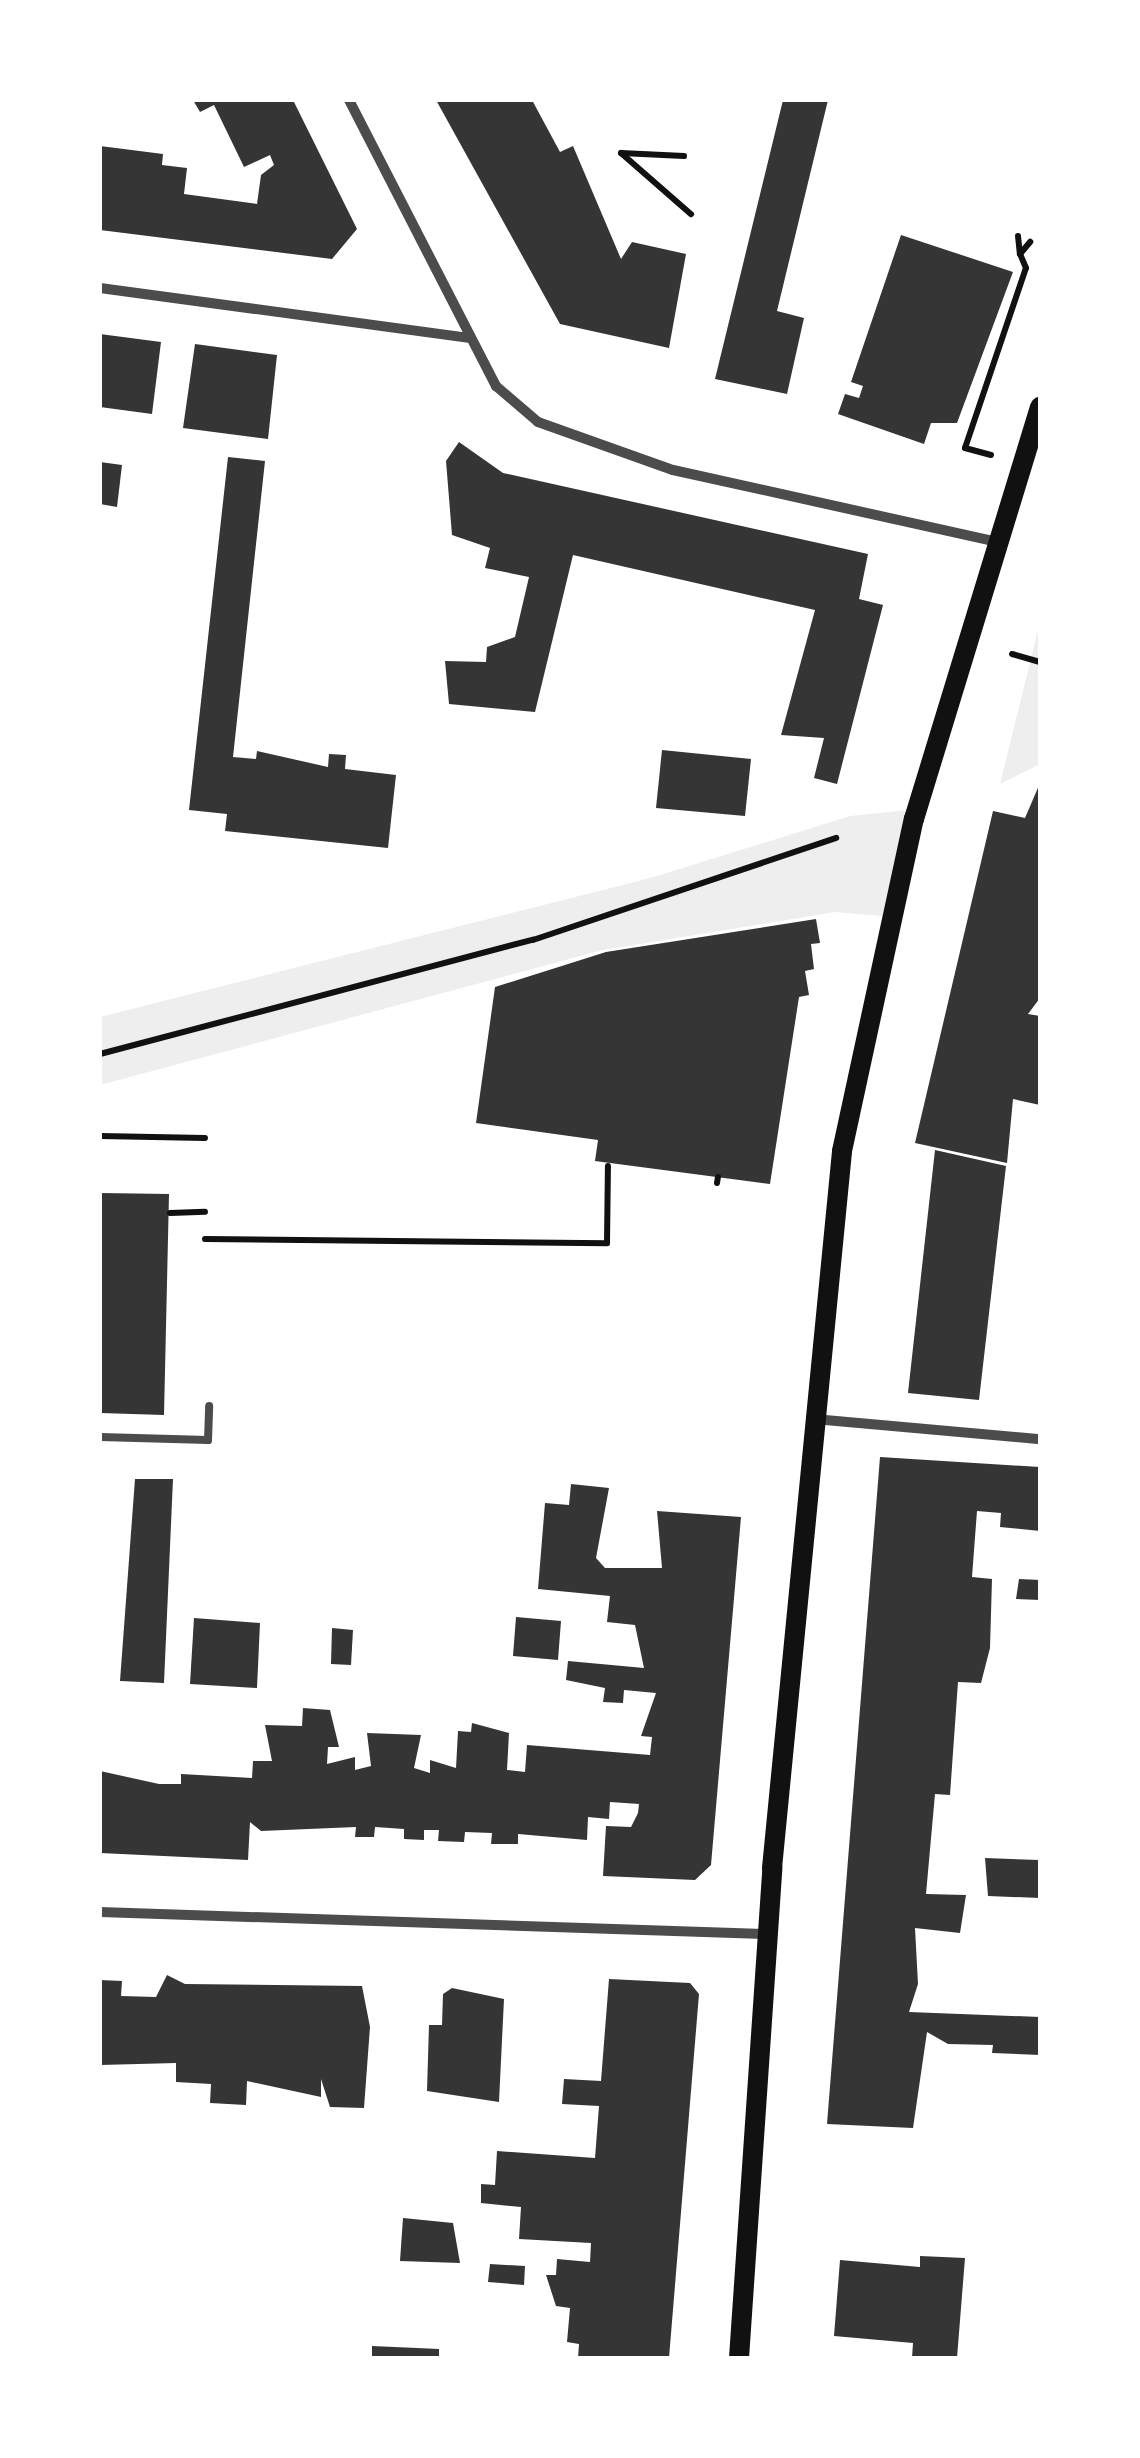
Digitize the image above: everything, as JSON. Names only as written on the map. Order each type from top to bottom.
[{"type":"main road","points":[[739,2358],[766,1934],[813,1418],[863,1032],[914,819],[1040,407]]},
{"type":"street","points":[[349,100],[496,386],[584,444],[997,542]]},
{"type":"street","points":[[100,288],[469,338]]},
{"type":"street","points":[[813,1418],[1040,1439]]},
{"type":"street","points":[[100,1912],[766,1934]]},
{"type":"lane","points":[[100,1436],[208,1440],[209,1406]]},
{"type":"path","points":[[684,156],[620,154],[692,214]]},
{"type":"path","points":[[1018,236],[1026,268],[966,448],[1021,464]]},
{"type":"path","points":[[1020,254],[1030,242]]},
{"type":"path","points":[[1012,654],[1040,662]]},
{"type":"path","points":[[100,1054],[533,940],[836,838]]},
{"type":"path","points":[[100,1136],[205,1138]]},
{"type":"path","points":[[205,1239],[607,1243],[608,1166]]},
{"type":"path","points":[[170,1213],[205,1212]]},
{"type":"shaded area","points":[[1038,630],[1040,764],[1000,784]]},
{"type":"shaded area","points":[[908,810],[882,916],[835,912],[603,950],[100,1085],[100,1017],[654,877],[850,816]]},
{"type":"building","points":[[193,100],[293,100],[357,229],[332,259],[100,230],[100,146],[163,154],[162,165],[187,168],[184,194],[257,204],[261,175],[274,165],[270,155],[244,167],[214,105],[200,112]]},
{"type":"building","points":[[436,100],[532,100],[560,152],[573,146],[621,259],[632,242],[686,254],[669,348],[560,324]]},
{"type":"building","points":[[783,100],[828,100],[777,311],[804,318],[787,394],[715,379]]},
{"type":"building","points":[[901,235],[1013,272],[957,423],[931,423],[924,444],[838,414],[845,394],[859,398],[863,386],[851,382]]},
{"type":"building","points":[[100,334],[161,342],[152,414],[100,407]]},
{"type":"building","points":[[195,344],[277,355],[268,439],[183,428]]},
{"type":"building","points":[[459,442],[503,473],[868,554],[859,599],[883,605],[837,784],[814,778],[824,738],[781,735],[815,610],[573,555],[535,712],[449,704],[445,661],[486,662],[487,647],[515,637],[529,577],[485,568],[490,548],[452,535],[446,461]]},
{"type":"building","points":[[228,457],[265,461],[233,757],[256,759],[257,751],[328,767],[329,754],[346,755],[345,769],[396,775],[388,848],[225,831],[227,814],[189,810]]},
{"type":"building","points":[[100,462],[122,465],[117,507],[100,504]]},
{"type":"building","points":[[662,750],[751,759],[745,816],[656,808]]},
{"type":"building","points":[[1040,783],[1040,998],[1028,1014],[1040,1016],[1040,1105],[1013,1099],[1007,1163],[915,1143],[993,811],[1025,818]]},
{"type":"building","points":[[816,919],[820,943],[811,944],[814,969],[805,971],[809,995],[799,997],[770,1184],[595,1161],[598,1140],[476,1123],[495,987],[606,952]]},
{"type":"building","points":[[935,1150],[1006,1166],[979,1400],[908,1393]]},
{"type":"building","points":[[100,1193],[169,1194],[164,1415],[100,1413]]},
{"type":"building","points":[[880,1457],[1040,1467],[1040,1531],[1000,1527],[1001,1513],[977,1511],[972,1577],[992,1579],[990,1648],[981,1683],[958,1682],[950,1795],[935,1794],[926,1894],[966,1895],[960,1933],[915,1928],[918,1984],[909,2012],[1040,2017],[1040,2055],[992,2053],[993,2045],[948,2044],[927,2032],[913,2128],[827,2124]]},
{"type":"building","points":[[135,1479],[173,1479],[164,1683],[120,1681]]},
{"type":"building","points":[[571,1484],[609,1488],[596,1558],[605,1568],[662,1568],[657,1511],[741,1517],[711,1865],[695,1880],[603,1876],[606,1826],[631,1827],[639,1804],[610,1802],[609,1819],[588,1817],[587,1840],[518,1834],[518,1844],[491,1844],[492,1833],[465,1832],[464,1842],[438,1841],[439,1830],[424,1830],[424,1840],[404,1839],[404,1829],[375,1827],[374,1837],[355,1837],[356,1827],[261,1831],[250,1822],[248,1860],[100,1853],[100,1771],[159,1784],[181,1784],[181,1774],[252,1778],[253,1761],[272,1761],[265,1725],[302,1726],[303,1708],[330,1710],[339,1747],[328,1747],[327,1764],[355,1757],[355,1770],[371,1766],[367,1733],[421,1735],[414,1768],[430,1773],[430,1760],[456,1768],[458,1731],[471,1732],[472,1723],[509,1733],[507,1770],[525,1772],[527,1745],[650,1755],[652,1737],[641,1736],[656,1693],[624,1690],[623,1703],[603,1702],[605,1688],[566,1680],[568,1661],[644,1668],[635,1625],[607,1622],[610,1596],[538,1589],[545,1503],[569,1505]]},
{"type":"building","points":[[1019,1579],[1040,1580],[1040,1600],[1016,1599]]},
{"type":"building","points":[[516,1617],[561,1621],[558,1660],[513,1656]]},
{"type":"building","points":[[194,1618],[260,1623],[257,1688],[190,1684]]},
{"type":"building","points":[[332,1628],[353,1630],[351,1665],[331,1664]]},
{"type":"building","points":[[985,1858],[1040,1860],[1040,1898],[988,1896]]},
{"type":"building","points":[[167,1975],[185,1984],[362,1986],[370,2027],[364,2108],[330,2107],[321,2079],[321,2097],[247,2081],[246,2105],[210,2103],[211,2084],[176,2082],[176,2063],[100,2065],[100,1980],[122,1981],[121,1996],[156,1997]]},
{"type":"building","points":[[609,1979],[690,1983],[699,1994],[669,2358],[578,2358],[579,2344],[567,2342],[570,2308],[556,2306],[546,2275],[556,2275],[557,2259],[590,2262],[591,2243],[519,2239],[521,2207],[481,2203],[481,2184],[495,2185],[497,2151],[595,2158],[599,2106],[562,2104],[564,2079],[601,2081]]},
{"type":"building","points":[[452,1988],[504,1999],[499,2102],[427,2091],[429,2025],[442,2025],[443,1994]]},
{"type":"building","points":[[403,2218],[453,2223],[460,2263],[400,2261]]},
{"type":"building","points":[[920,2256],[965,2258],[957,2358],[912,2358],[913,2343],[834,2336],[840,2260],[920,2267]]},
{"type":"building","points":[[490,2264],[525,2266],[524,2285],[488,2282]]},
{"type":"building","points":[[372,2346],[439,2349],[439,2358],[372,2358]]}]
